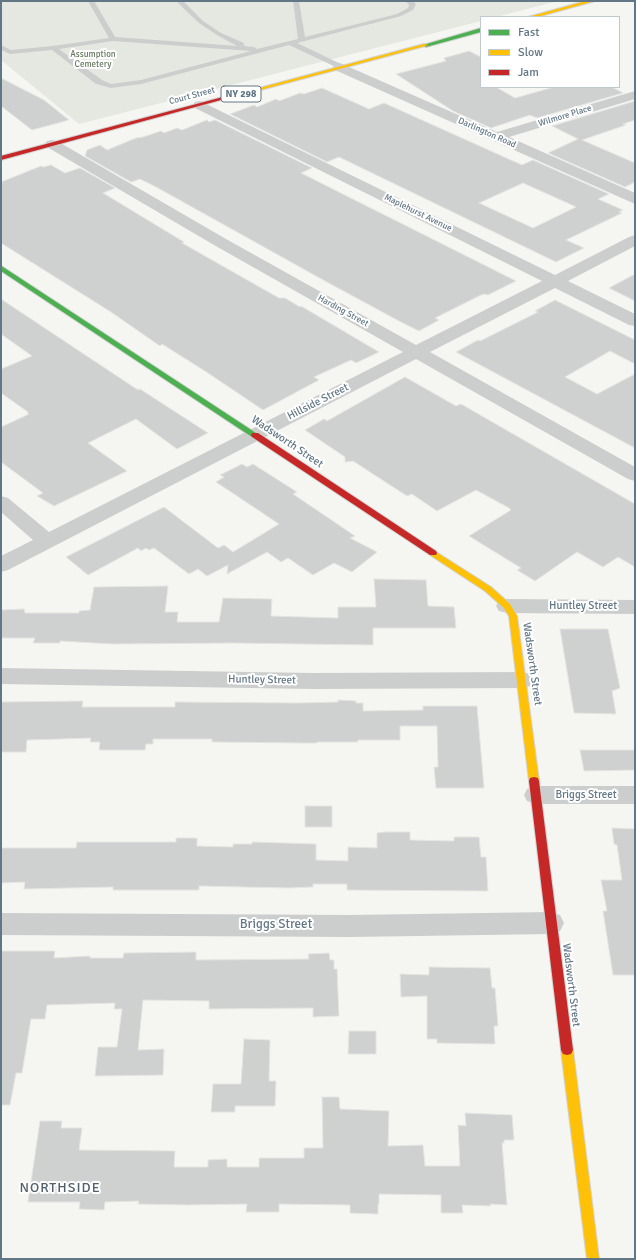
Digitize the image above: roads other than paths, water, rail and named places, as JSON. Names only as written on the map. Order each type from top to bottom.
[{"type":"street","points":[[535,16],[592,1]]},
{"type":"street","name":"Court Street","points":[[1,158],[480,30]]},
{"type":"street","name":"Darlington Road","points":[[340,68],[635,199]]},
{"type":"street","name":"Wilmore Place","points":[[495,136],[635,95]]},
{"type":"street","name":"Maplehurst Avenue","points":[[200,105],[635,321]]},
{"type":"street","name":"Harding Street","points":[[52,144],[220,242],[635,475]]},
{"type":"street","name":"Hillside Street","points":[[1,565],[635,240]]},
{"type":"street","name":"Wadsworth Street","points":[[1,268],[488,589],[507,606],[513,616],[593,1259]]},
{"type":"street","points":[[1,502],[47,541]]},
{"type":"street","name":"Huntley Street","points":[[507,606],[635,607]]},
{"type":"street","name":"Huntley Street","points":[[1,676],[312,681],[522,680]]},
{"type":"street","name":"Briggs Street","points":[[536,795],[635,795]]},
{"type":"street","name":"Briggs Street","points":[[1,924],[350,926],[551,923]]},
{"type":"lane","points":[[91,1],[113,39]]},
{"type":"lane","points":[[179,1],[201,22],[219,34],[246,48]]},
{"type":"lane","points":[[296,1],[302,40]]},
{"type":"lane","points":[[53,48],[103,85],[119,86],[141,82],[400,15],[411,9],[413,4],[408,1]]},
{"type":"lane","points":[[1,47],[10,52],[53,48],[113,39],[265,49]]},
{"type":"lane","points":[[290,43],[340,68]]},
{"type":"district","name":"NORTHSIDE","points":[[60,1188]]},
{"type":"park label","name":"Assumption Cemetery","points":[[93,60]]}]
